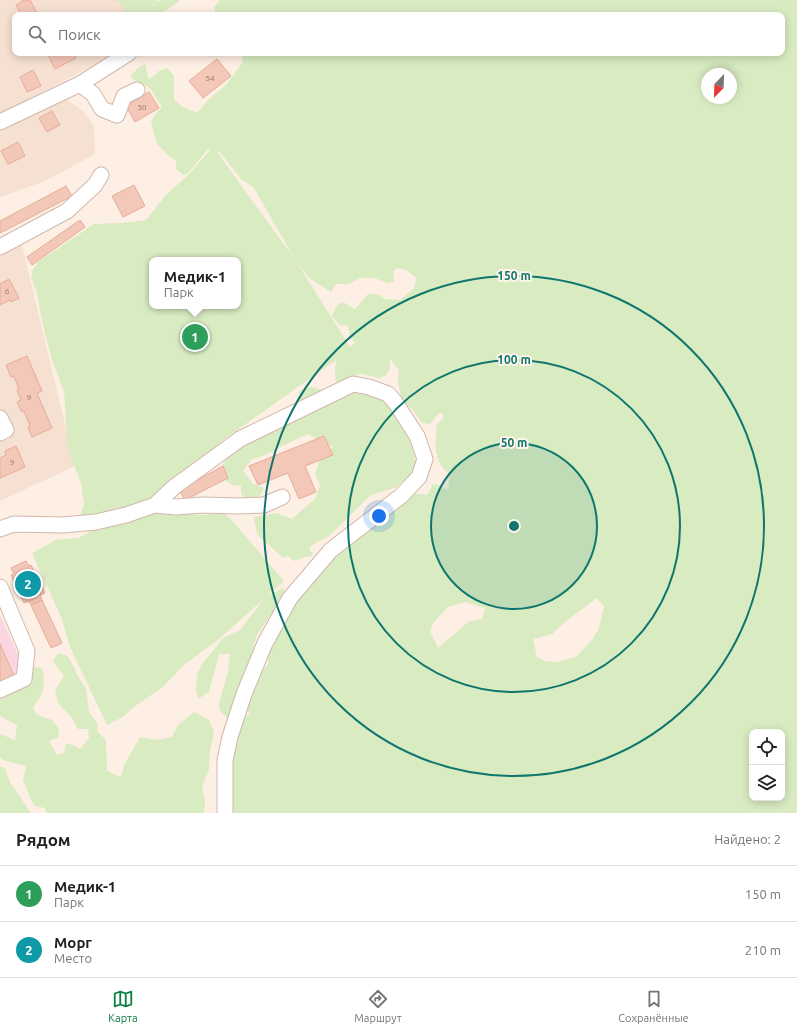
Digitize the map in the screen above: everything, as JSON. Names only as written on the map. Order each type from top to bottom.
[{"type":"street","points":[[0,122],[80,84],[124,56]]},
{"type":"street","points":[[80,84],[93,94],[102,108],[117,115],[124,96],[137,90]]},
{"type":"street","points":[[0,246],[67,211],[95,185],[101,175]]},
{"type":"street","points":[[155,505],[174,487],[240,439],[353,384],[369,387],[388,394],[395,402],[417,436],[425,459],[419,477],[415,482],[401,496],[331,550],[290,598],[265,643],[244,694],[230,736],[225,760],[226,813]]},
{"type":"street","points":[[0,418],[6,430],[0,433]]},
{"type":"street","points":[[0,529],[14,524],[64,525],[96,522],[126,515],[155,505],[251,506],[264,505],[282,497]]},
{"type":"street","points":[[0,587],[27,651],[24,679],[0,690]]},
{"type":"shaded area","points":[[0,0],[124,0],[130,12],[12,12],[12,56],[111,56],[0,114]]},
{"type":"shaded area","points":[[64,98],[83,111],[94,126],[95,154],[45,181],[0,197],[0,132]]},
{"type":"shaded area","points":[[21,241],[75,466],[0,501],[0,252]]},
{"type":"shaded area","points":[[0,615],[26,672],[0,690]]},
{"type":"green space","points":[[117,0],[180,0],[167,10],[161,12],[127,12]]},
{"type":"green space","points":[[220,0],[797,0],[797,813],[232,813],[234,810],[230,801],[229,778],[236,740],[241,719],[250,714],[244,708],[255,678],[269,663],[267,657],[270,647],[287,615],[304,590],[335,553],[356,541],[361,532],[387,516],[413,493],[427,495],[433,484],[448,490],[450,474],[444,470],[436,452],[437,424],[443,419],[443,414],[439,413],[430,424],[422,423],[412,409],[402,401],[398,382],[399,370],[390,359],[390,368],[385,376],[378,378],[360,373],[350,380],[336,383],[336,360],[223,440],[148,504],[130,509],[80,517],[84,504],[81,483],[68,450],[64,391],[52,360],[43,326],[37,293],[31,277],[33,270],[38,262],[94,224],[146,220],[166,195],[187,176],[210,150],[208,149],[188,173],[183,175],[176,169],[176,161],[157,144],[151,122],[155,114],[162,107],[150,88],[130,77],[139,67],[145,64],[149,80],[159,71],[167,68],[174,76],[174,100],[182,106],[197,113],[208,100],[225,86],[243,62],[242,56],[785,56],[785,12],[215,12],[214,8]],"holes":[[[219,151],[241,179],[254,188],[294,258],[217,152]],[[296,261],[309,278],[331,292],[336,284],[349,284],[360,278],[374,278],[388,283],[394,282],[393,272],[396,268],[406,270],[417,278],[413,289],[400,300],[386,299],[377,294],[368,294],[355,309],[343,302],[337,305],[332,316],[340,325],[348,326],[350,337],[355,343],[350,347]],[[597,598],[604,606],[599,628],[592,640],[576,657],[556,662],[545,661],[537,657],[533,639],[552,634],[566,621]],[[465,602],[485,608],[482,619],[468,622],[438,648],[430,631],[434,622],[448,607]]]},
{"type":"green space","points":[[311,387],[335,393],[351,389],[389,401],[405,425],[417,465],[411,481],[401,482],[397,487],[371,495],[329,536],[312,545],[309,550],[313,553],[311,557],[305,557],[295,561],[288,556],[283,558],[257,534],[254,517],[277,513],[292,519],[316,498],[320,485],[315,474],[319,462],[333,447],[308,434],[268,454],[251,460],[243,471],[253,484],[264,488],[260,496],[248,500],[241,494],[241,486],[232,485],[225,480],[223,464],[235,448],[299,402],[299,391]]},
{"type":"green space","points":[[153,512],[202,515],[223,513],[230,518],[284,581],[267,596],[283,588],[288,599],[270,616],[257,635],[240,692],[227,718],[220,711],[219,703],[228,672],[230,654],[219,654],[209,692],[198,699],[196,688],[197,674],[203,663],[223,638],[240,630],[265,598],[218,640],[185,664],[163,687],[121,718],[107,725],[70,647],[62,619],[32,553],[56,540],[79,538],[94,529]]},
{"type":"green space","points":[[58,653],[68,656],[80,680],[86,688],[89,712],[98,724],[97,731],[106,740],[107,771],[121,777],[124,765],[140,737],[157,740],[172,737],[178,725],[194,712],[209,720],[214,732],[210,750],[209,769],[202,786],[205,802],[204,813],[46,813],[45,808],[34,806],[23,781],[26,766],[5,761],[0,758],[0,734],[15,740],[17,725],[0,716],[0,695],[21,680],[35,667],[42,668],[44,685],[40,698],[33,707],[37,715],[52,720],[59,729],[58,738],[49,741],[57,755],[64,753],[66,743],[80,749],[89,738],[88,729],[78,729],[72,718],[58,703],[55,690],[64,676],[53,661]]},
{"type":"green space","points":[[0,766],[5,769],[10,782],[31,813],[0,813]]},
{"type":"building","points":[[24,0],[30,0],[36,12],[20,12],[16,5]]},
{"type":"building","points":[[48,56],[75,56],[76,58],[55,69]]},
{"type":"building","points":[[217,59],[231,76],[203,98],[189,81]]},
{"type":"building","points":[[33,70],[41,86],[27,92],[20,77]]},
{"type":"building","points":[[149,92],[159,108],[135,122],[126,106]]},
{"type":"building","points":[[52,111],[60,125],[47,132],[39,118]]},
{"type":"building","points":[[18,142],[25,156],[8,164],[1,151]]},
{"type":"building","points":[[134,185],[145,206],[123,217],[112,196]]},
{"type":"building","points":[[66,186],[72,196],[0,233],[0,221]]},
{"type":"building","points":[[80,220],[85,227],[32,265],[27,257]]},
{"type":"building","points":[[9,279],[19,298],[11,302],[10,300],[0,305],[0,284]]},
{"type":"building","points":[[27,356],[42,391],[37,393],[52,428],[32,437],[28,427],[30,426],[24,411],[22,412],[17,402],[21,400],[17,390],[19,389],[14,376],[11,377],[6,365]]},
{"type":"building","points":[[324,436],[333,455],[305,466],[316,492],[299,499],[288,473],[258,485],[249,466]]},
{"type":"building","points":[[16,446],[25,467],[0,478],[0,458],[6,455],[5,451]]},
{"type":"building","points":[[223,466],[228,478],[185,500],[179,490]]},
{"type":"building","points":[[26,561],[29,566],[31,565],[45,593],[40,595],[42,600],[31,605],[29,601],[24,603],[11,575],[14,574],[11,568]]},
{"type":"building","points":[[42,600],[62,643],[51,648],[31,605]]},
{"type":"building","points":[[0,644],[14,676],[0,682]]},
{"type":"place","name":"Медик-1","points":[[195,337]]},
{"type":"place","name":"Морг","points":[[28,584]]}]
